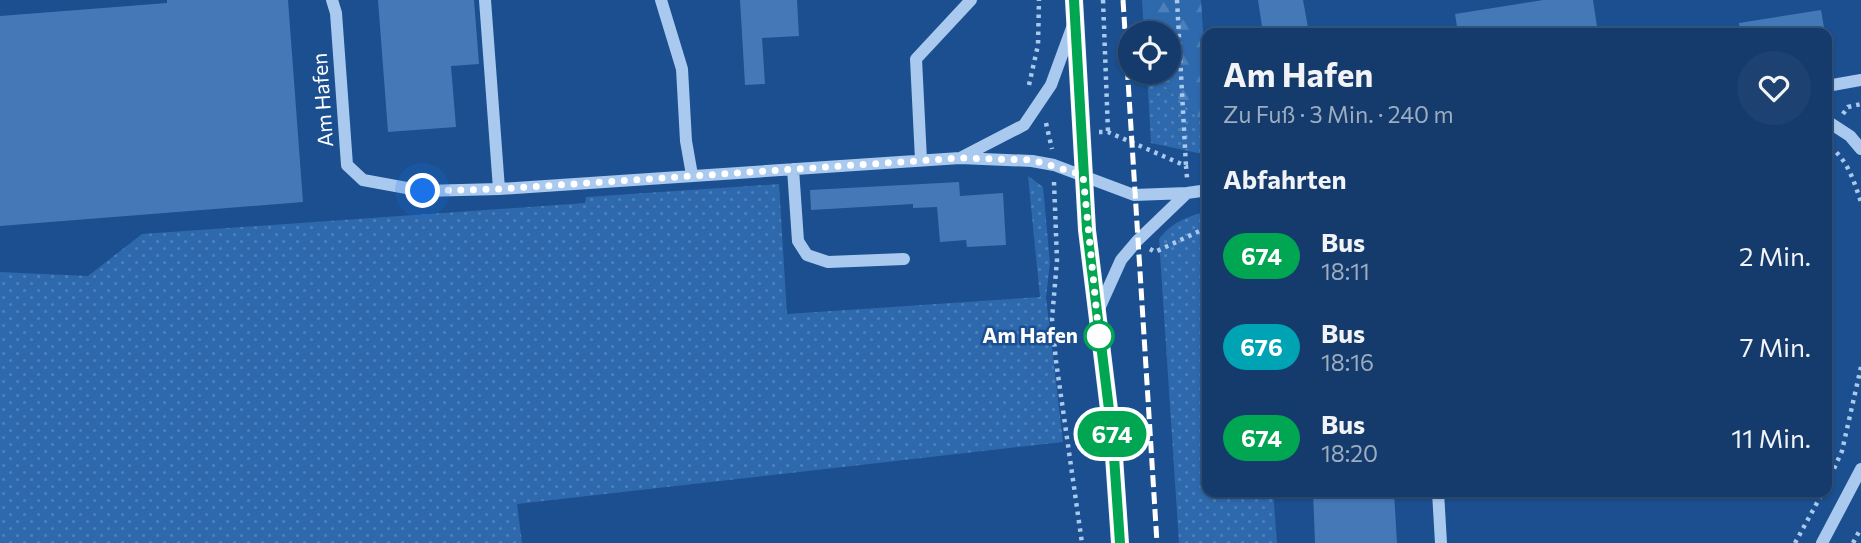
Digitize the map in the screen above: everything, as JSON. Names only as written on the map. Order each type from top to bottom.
[{"type":"main road","points":[[1075,9],[1087,230],[1113,442],[1120,543]]},
{"type":"street","name":"Am Hafen","points":[[332,0],[347,165],[363,180],[423,191],[499,189],[960,158],[1032,160],[1054,165],[1134,195],[1202,191]]},
{"type":"street","points":[[485,0],[499,189]]},
{"type":"street","points":[[661,0],[681,69],[686,141],[692,174]]},
{"type":"street","points":[[920,160],[916,59],[971,0]]},
{"type":"street","points":[[960,158],[1024,125],[1051,85],[1075,9]]},
{"type":"street","points":[[1832,85],[1861,80]]},
{"type":"street","points":[[1832,124],[1850,136],[1861,149]]},
{"type":"street","points":[[793,169],[799,241],[807,255],[828,262],[904,259]]},
{"type":"street","points":[[1097,311],[1121,260],[1187,193]]},
{"type":"street","points":[[1822,543],[1861,469]]},
{"type":"street","points":[[1438,497],[1441,543]]},
{"type":"path","points":[[1103,0],[1108,132]]},
{"type":"path","points":[[1177,0],[1187,193]]},
{"type":"path","points":[[1050,134],[1108,132],[1186,166]]},
{"type":"path","points":[[1832,148],[1851,173],[1861,202]]},
{"type":"path","points":[[1054,165],[1057,260],[1052,319],[1082,543]]},
{"type":"path","points":[[1832,473],[1842,452],[1861,367]]},
{"type":"path","points":[[1795,543],[1820,497]]},
{"type":"path","points":[[1853,543],[1861,528]]},
{"type":"green space","points":[[1142,0],[1201,0],[1202,121],[1163,84],[1181,84],[1181,21],[1143,21]]},
{"type":"green space","points":[[1148,84],[1163,84],[1202,121],[1202,154],[1151,143]]},
{"type":"green space","points":[[1028,176],[1043,187],[1050,263],[1046,297],[1063,442],[517,504],[522,543],[0,543],[0,272],[88,276],[142,234],[585,203],[586,197],[779,184],[787,314],[1040,297]]},
{"type":"green space","points":[[1202,213],[1202,497],[1273,497],[1277,543],[1179,543],[1159,239],[1169,228]]},
{"type":"building","points":[[167,0],[288,0],[303,202],[0,226],[0,16],[167,3]]},
{"type":"building","points":[[378,0],[474,0],[479,64],[451,66],[456,127],[388,132]]},
{"type":"building","points":[[740,0],[797,0],[799,36],[762,38],[765,84],[745,85]]},
{"type":"building","points":[[1258,0],[1303,0],[1308,28],[1262,28]]},
{"type":"building","points":[[1543,0],[1593,0],[1597,28],[1457,28],[1455,14]]},
{"type":"building","points":[[1821,10],[1824,28],[1740,28],[1739,23]]},
{"type":"building","points":[[959,182],[960,196],[1003,193],[1006,245],[967,247],[966,240],[940,242],[937,207],[913,208],[913,204],[811,210],[810,190]]},
{"type":"building","points":[[1313,497],[1394,497],[1397,543],[1315,543]]},
{"type":"railway","points":[[1123,0],[1157,543]]},
{"type":"bus line","name":"674","points":[[1074,0],[1087,230],[1113,442],[1120,543]]},
{"type":"place","name":"Am Hafen","points":[[1099,336]]},
{"type":"route","points":[[423,191],[499,189],[960,158],[1032,160],[1083,175],[1099,336]]}]
